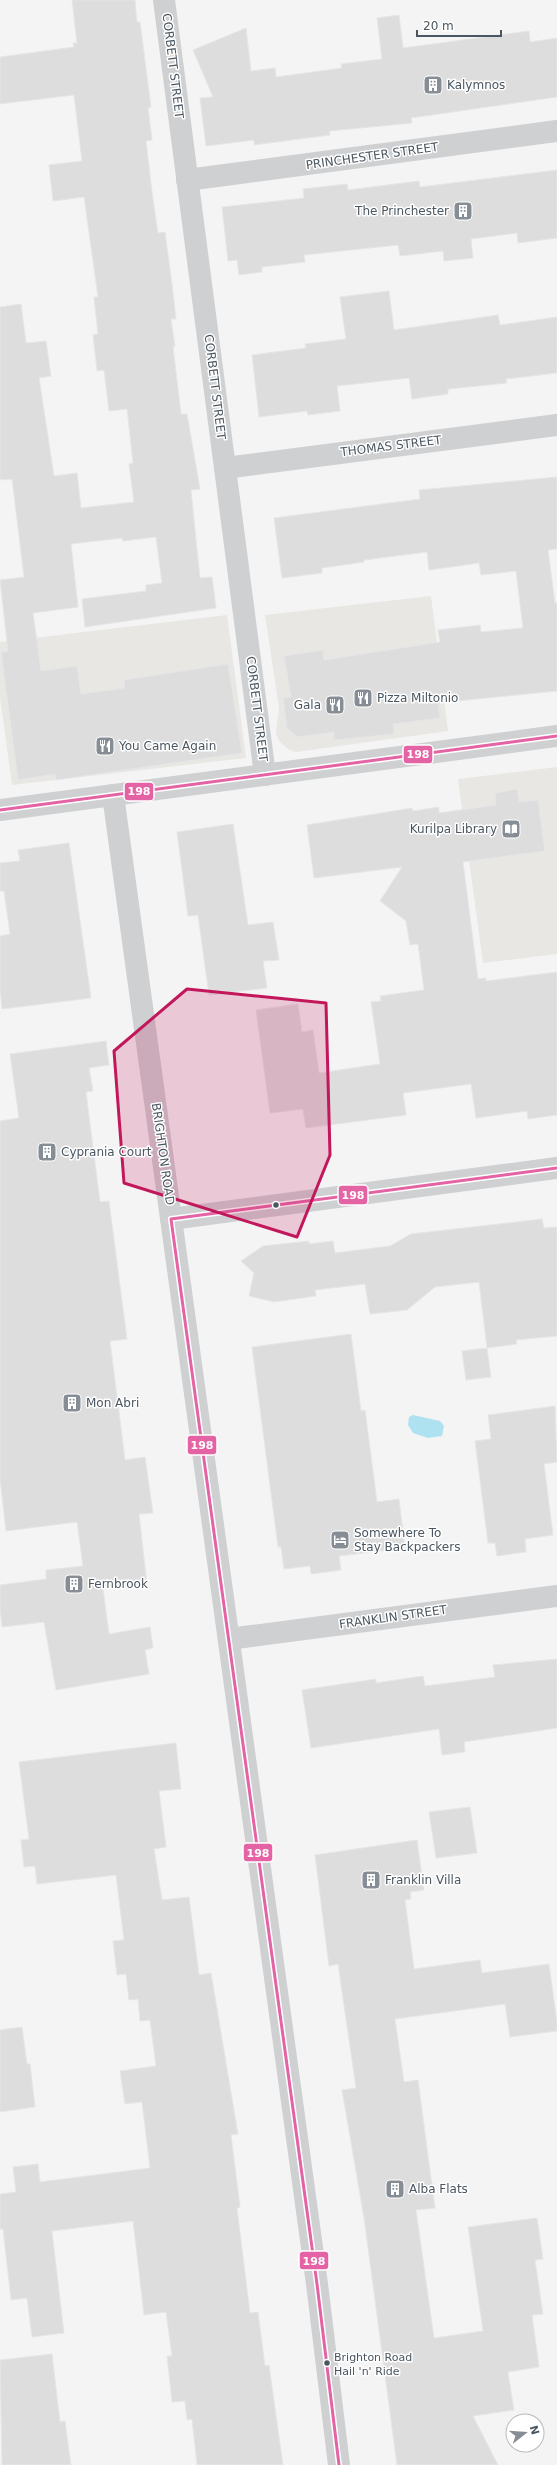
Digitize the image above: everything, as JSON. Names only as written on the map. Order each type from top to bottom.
[{"type":"street","name":"CORBETT STREET","points":[[164,0],[265,775]]},
{"type":"street","name":"PRINCHESTER STREET","points":[[188,180],[557,131]]},
{"type":"street","name":"THOMAS STREET","points":[[225,468],[557,425]]},
{"type":"street","points":[[0,810],[557,736]]},
{"type":"street","name":"BRIGHTON ROAD","points":[[113,795],[317,2284],[339,2465]]},
{"type":"street","points":[[171,1219],[557,1168]]},
{"type":"street","name":"FRANKLIN STREET","points":[[228,1640],[557,1596]]},
{"type":"highlighted area","points":[[187,989],[326,1003],[330,1155],[297,1237],[124,1183],[114,1051]]},
{"type":"shaded area","points":[[431,596],[448,731],[296,752],[288,749],[279,741],[276,733],[279,708],[265,615]]},
{"type":"shaded area","points":[[227,615],[246,758],[12,785],[0,697],[0,642]]},
{"type":"shaded area","points":[[557,767],[557,954],[483,963],[458,779]]},
{"type":"water","points":[[413,1415],[440,1421],[444,1426],[442,1436],[428,1438],[413,1433],[408,1425],[409,1417]]},
{"type":"building","points":[[72,0],[135,0],[137,22],[140,22],[151,107],[148,108],[152,140],[146,141],[152,192],[158,233],[165,232],[176,319],[171,319],[181,414],[187,414],[200,489],[191,490],[200,578],[212,577],[216,608],[85,627],[82,599],[146,591],[146,585],[162,583],[156,537],[123,541],[122,538],[71,544],[78,607],[33,613],[41,671],[77,666],[81,694],[125,688],[124,680],[228,664],[242,753],[56,780],[55,774],[18,780],[1,652],[8,651],[0,580],[24,577],[12,479],[0,480],[0,307],[21,304],[26,343],[46,341],[51,376],[39,378],[54,476],[77,473],[81,508],[134,502],[129,464],[133,463],[127,409],[109,411],[104,370],[97,371],[93,335],[98,334],[94,297],[98,297],[84,197],[53,201],[49,165],[82,161],[74,95],[0,104],[0,57],[74,47],[73,43],[77,43]]},
{"type":"building","points":[[399,15],[403,48],[529,31],[530,42],[557,38],[557,97],[411,118],[412,123],[329,131],[330,135],[254,145],[254,140],[206,146],[200,98],[213,97],[193,50],[246,28],[251,71],[275,68],[276,77],[342,68],[341,64],[382,59],[377,18]]},
{"type":"building","points":[[557,170],[557,238],[518,243],[517,233],[471,239],[473,258],[444,261],[443,251],[400,256],[398,245],[304,255],[305,262],[262,267],[262,272],[239,275],[237,260],[228,261],[222,207],[304,198],[303,189],[347,184],[348,190],[419,181],[420,187]]},
{"type":"building","points":[[389,291],[394,330],[498,315],[500,325],[557,317],[557,373],[506,379],[507,383],[448,389],[448,394],[412,399],[409,378],[337,386],[340,411],[308,415],[307,411],[259,417],[252,355],[306,348],[305,344],[346,339],[340,297]]},
{"type":"building","points":[[557,477],[557,549],[548,550],[555,603],[557,603],[557,691],[438,703],[440,718],[393,724],[394,734],[334,740],[334,732],[297,737],[287,728],[283,698],[291,697],[284,656],[323,650],[324,660],[440,642],[438,630],[480,625],[481,632],[523,628],[516,571],[481,575],[479,563],[429,570],[427,552],[364,560],[364,562],[322,568],[322,573],[282,578],[274,518],[420,499],[419,490]]},
{"type":"building","points":[[517,789],[519,802],[538,800],[545,851],[463,862],[478,979],[486,978],[486,981],[557,972],[557,1115],[528,1119],[527,1111],[476,1118],[471,1084],[403,1093],[406,1115],[306,1128],[303,1109],[270,1113],[256,1010],[298,1004],[302,1032],[313,1030],[319,1073],[380,1064],[371,1002],[381,1001],[380,996],[424,990],[418,944],[410,945],[406,921],[380,901],[402,867],[314,878],[307,825],[412,808],[413,811],[439,807],[439,813],[496,805],[495,793]]},
{"type":"building","points":[[233,824],[248,925],[273,922],[279,960],[263,961],[267,988],[209,995],[198,915],[188,916],[177,832]]},
{"type":"building","points":[[69,843],[91,998],[2,1009],[0,989],[0,936],[10,934],[4,891],[0,891],[0,863],[20,861],[18,850]]},
{"type":"building","points":[[106,1041],[109,1065],[89,1068],[93,1091],[86,1092],[100,1202],[109,1201],[127,1339],[110,1341],[125,1460],[145,1457],[153,1513],[139,1514],[147,1584],[103,1589],[109,1634],[150,1627],[153,1648],[145,1650],[149,1674],[56,1690],[44,1622],[2,1627],[0,1609],[0,1585],[46,1579],[46,1570],[83,1566],[77,1522],[6,1531],[0,1479],[0,1121],[19,1118],[10,1054]]},
{"type":"building","points":[[542,1219],[544,1228],[557,1227],[557,1336],[516,1340],[517,1344],[487,1348],[479,1282],[435,1287],[407,1310],[370,1314],[365,1284],[315,1290],[316,1296],[274,1302],[249,1296],[254,1273],[241,1261],[263,1246],[309,1241],[309,1244],[333,1241],[335,1253],[390,1246],[411,1234]]},
{"type":"building","points":[[351,1334],[361,1411],[365,1410],[377,1502],[399,1499],[405,1548],[339,1556],[341,1570],[311,1574],[310,1566],[284,1569],[281,1547],[278,1547],[252,1347]]},
{"type":"building","points":[[487,1348],[491,1377],[466,1380],[462,1351]]},
{"type":"building","points":[[555,1406],[557,1462],[544,1464],[553,1535],[525,1539],[526,1552],[497,1556],[495,1543],[488,1543],[475,1441],[491,1439],[488,1415]]},
{"type":"building","points":[[557,1659],[557,1728],[464,1742],[465,1752],[442,1755],[439,1729],[311,1748],[302,1690],[376,1679],[376,1683],[423,1676],[425,1686],[495,1677],[493,1665]]},
{"type":"building","points":[[176,1743],[181,1789],[159,1791],[166,1847],[154,1849],[162,1900],[189,1897],[199,1975],[211,1973],[238,2134],[231,2135],[240,2207],[237,2208],[250,2313],[258,2312],[265,2366],[269,2365],[283,2465],[197,2465],[192,2419],[187,2420],[185,2401],[172,2402],[167,2356],[172,2356],[166,2312],[144,2315],[133,2221],[52,2231],[64,2333],[32,2337],[27,2298],[11,2300],[3,2229],[0,2229],[0,2194],[16,2192],[13,2167],[38,2164],[40,2182],[150,2168],[142,2102],[125,2104],[120,2071],[156,2066],[150,2020],[140,2021],[138,1999],[129,2000],[126,1974],[117,1975],[113,1941],[124,1940],[116,1875],[37,1884],[35,1866],[24,1867],[21,1840],[29,1839],[19,1762]]},
{"type":"building","points":[[470,1807],[477,1853],[436,1858],[429,1812]]},
{"type":"building","points":[[417,1840],[424,1890],[410,1892],[411,1899],[405,1900],[414,1969],[480,1960],[482,1973],[549,1964],[557,2022],[557,2031],[510,2037],[505,2004],[395,2019],[404,2082],[418,2080],[435,2208],[416,2210],[434,2338],[483,2331],[468,2227],[537,2218],[543,2259],[535,2260],[543,2314],[532,2315],[539,2367],[508,2372],[514,2410],[473,2416],[498,2465],[397,2465],[364,2218],[342,2090],[356,2088],[338,1964],[329,1966],[315,1855]]},
{"type":"building","points":[[22,2027],[27,2064],[30,2064],[35,2107],[0,2112],[0,2030]]},
{"type":"building","points":[[52,2354],[60,2422],[65,2421],[71,2465],[2,2465],[0,2360]]},
{"type":"transit line","name":"198","points":[[0,810],[557,736]]},
{"type":"transit line","name":"198","points":[[339,2465],[317,2284],[171,1219],[557,1168]]},
{"type":"place","name":"Kalymnos","points":[[433,85]]},
{"type":"place","name":"The Princhester","points":[[463,211]]},
{"type":"place","name":"Pizza Miltonio","points":[[363,698]]},
{"type":"place","name":"Gala","points":[[335,705]]},
{"type":"place","name":"You Came Again","points":[[105,746]]},
{"type":"place","name":"Kurilpa Library","points":[[511,829]]},
{"type":"place","name":"Cyprania Court","points":[[47,1152]]},
{"type":"place","name":"Mon Abri","points":[[72,1403]]},
{"type":"place","name":"Somewhere To Stay Backpackers","points":[[340,1540]]},
{"type":"place","name":"Fernbrook","points":[[74,1584]]},
{"type":"place","name":"Franklin Villa","points":[[371,1880]]},
{"type":"place","name":"Alba Flats","points":[[395,2189]]},
{"type":"place","name":"Brighton Road Hail 'n' Ride","points":[[327,2363]]}]
